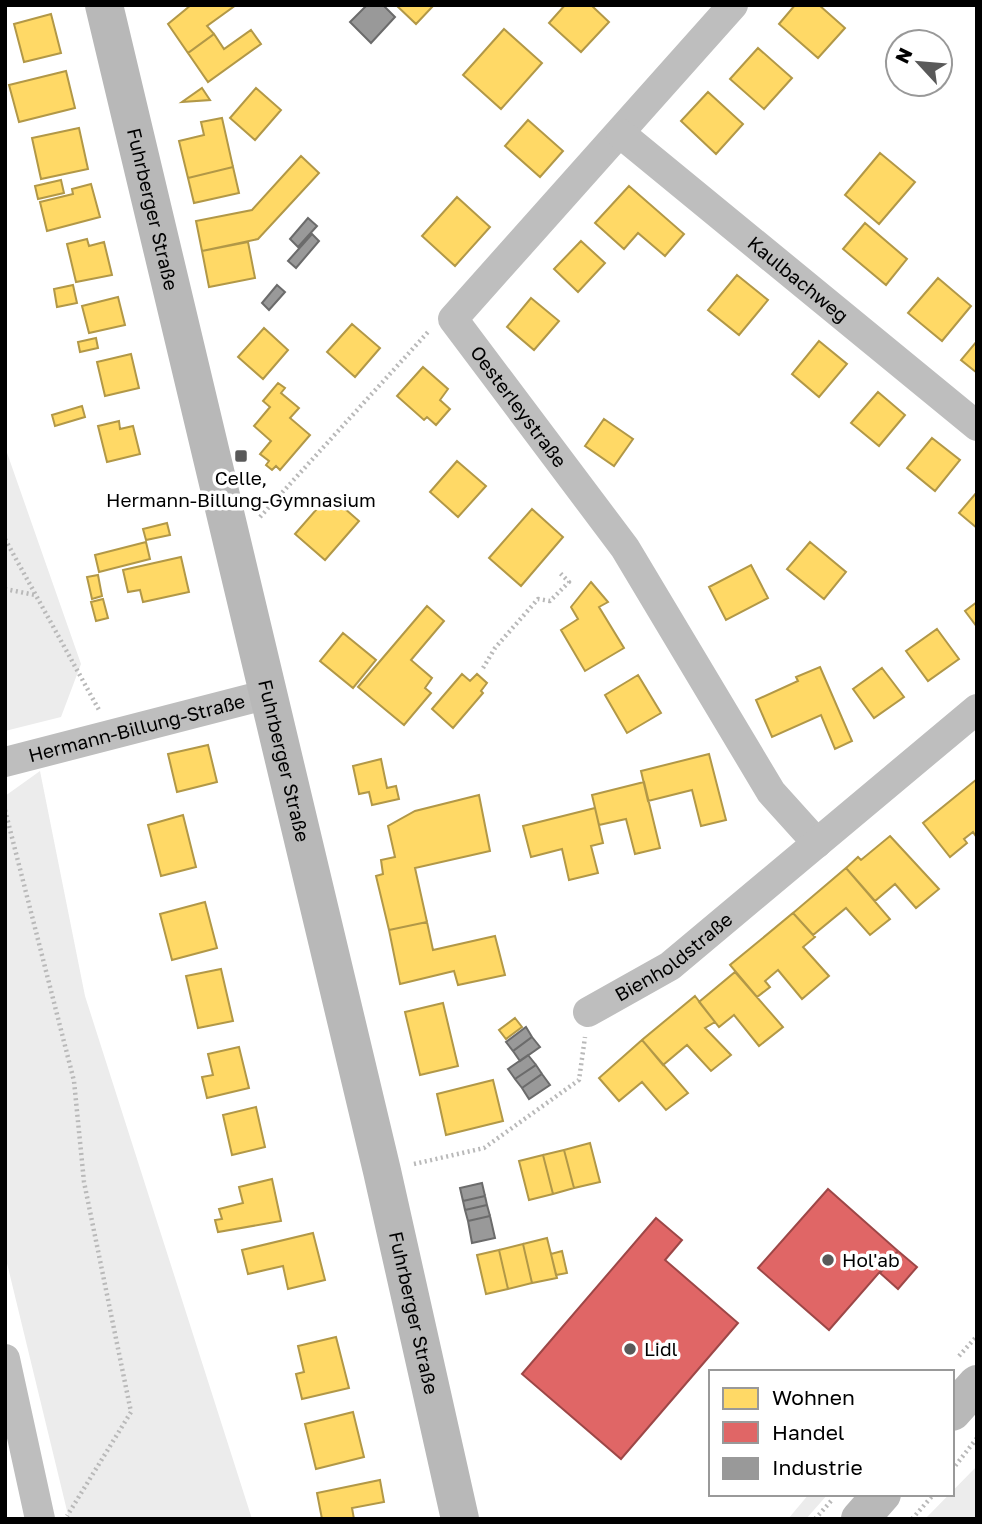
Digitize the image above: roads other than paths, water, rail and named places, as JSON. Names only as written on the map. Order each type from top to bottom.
[{"type":"main road","name":"Fuhrberger Straße","points":[[104,5],[382,1171],[460,1519]]},
{"type":"main road","points":[[954,1410],[977,1384]]},
{"type":"main road","points":[[860,1519],[880,1496]]},
{"type":"street","points":[[621,134],[733,5]]},
{"type":"street","name":"Oesterleystraße","points":[[621,134],[453,319],[625,548],[771,792],[817,843]]},
{"type":"street","name":"Kaulbachweg","points":[[621,134],[977,426]]},
{"type":"street","name":"Hermann-Billung-Straße","points":[[5,762],[269,695]]},
{"type":"street","name":"Bienholdstraße","points":[[588,1012],[670,966],[977,709]]},
{"type":"street","points":[[5,1359],[40,1519]]},
{"type":"place","name":"Celle, Hermann-Billung-Gymnasium","points":[[241,456]]},
{"type":"place","name":"Hol'ab","points":[[828,1260]]},
{"type":"place","name":"Lidl","points":[[630,1349]]}]
